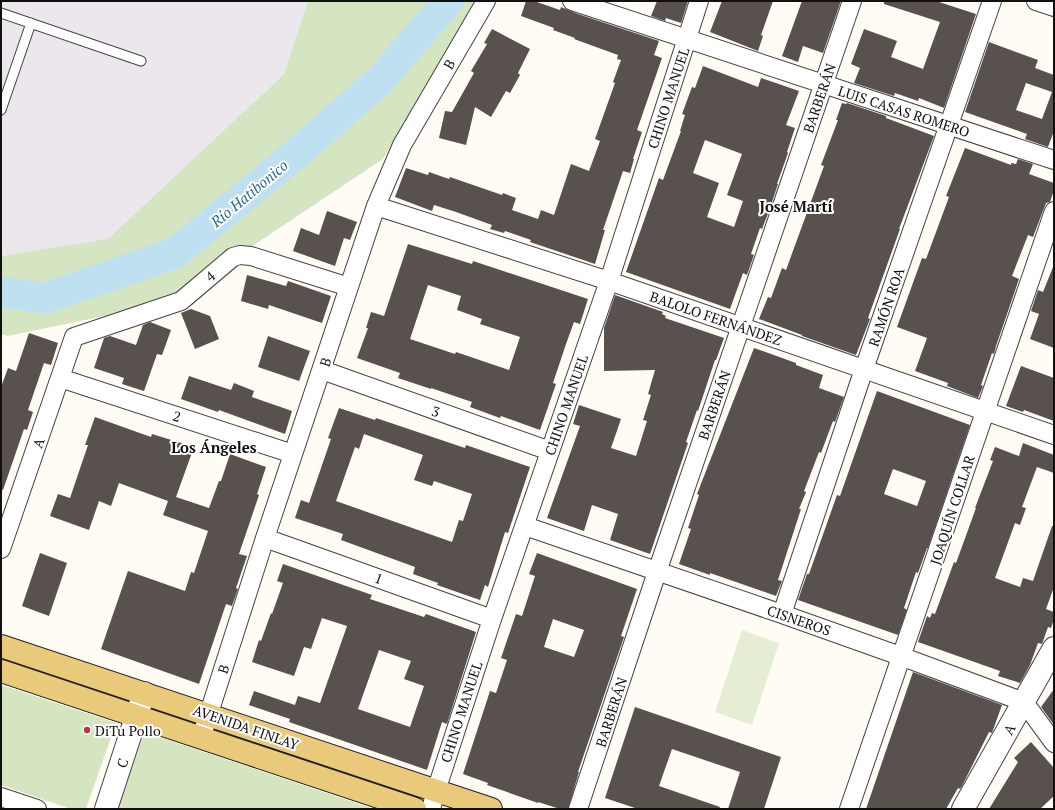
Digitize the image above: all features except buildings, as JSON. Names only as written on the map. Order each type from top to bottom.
[{"type":"main road","name":"AVENIDA FINLAY","points":[[1,646],[208,714],[433,800],[491,809]]},
{"type":"main road","name":"AVENIDA FINLAY","points":[[1,671],[415,809]]},
{"type":"street","name":"B","points":[[201,738],[265,538],[376,206],[402,144],[486,1]]},
{"type":"street","name":"LUIS CASAS ROMERO","points":[[572,1],[1054,160]]},
{"type":"street","name":"CHINO MANUEL","points":[[433,800],[492,619],[609,281],[699,1]]},
{"type":"street","name":"BARBERÁN","points":[[578,809],[657,572],[852,1]]},
{"type":"street","name":"RAMÓN ROA","points":[[782,614],[864,369],[950,126],[992,1]]},
{"type":"street","points":[[1036,1],[1054,7]]},
{"type":"street","name":"BALOLO FERNÁNDEZ","points":[[376,206],[609,281],[1054,435]]},
{"type":"street","name":"JOAQUÍN COLLAR","points":[[849,809],[903,657],[985,411],[1054,211]]},
{"type":"street","name":"4","points":[[74,337],[181,301],[233,257],[240,255],[251,256],[349,287]]},
{"type":"street","name":"A","points":[[1,549],[74,337]]},
{"type":"street","name":"3","points":[[322,370],[550,451]]},
{"type":"street","name":"2","points":[[60,378],[293,454]]},
{"type":"street","name":"CISNEROS","points":[[525,526],[782,614],[1024,702]]},
{"type":"street","name":"1","points":[[265,538],[492,619]]},
{"type":"street","name":"A","points":[[963,809],[1054,648]]},
{"type":"street","name":"C","points":[[106,809],[144,693]]},
{"type":"street","points":[[1024,702],[1054,743]]},
{"type":"street","points":[[1,797],[38,809]]},
{"type":"lane","points":[[1,13],[140,61]]},
{"type":"lane","points":[[1,110],[31,23]]},
{"type":"shaded area","points":[[1,1],[308,1],[284,74],[108,240],[1,256]]},
{"type":"green space","points":[[308,1],[477,1],[383,159],[167,303],[8,336],[1,334],[1,256],[108,239],[284,74]]},
{"type":"green space","points":[[742,630],[779,643],[752,725],[715,712]]},
{"type":"green space","points":[[1,685],[116,723],[86,809],[71,809],[1,785]]},
{"type":"green space","points":[[144,732],[374,809],[118,809]]},
{"type":"waterway","name":"Río Hatibonico","points":[[1,292],[45,298],[175,253],[285,163],[380,80],[448,1]]},
{"type":"place","name":"DiTu Pollo","points":[[87,730]]},
{"type":"district","name":"José Martí","points":[[796,206]]},
{"type":"district","name":"Los Ángeles","points":[[214,447]]}]
